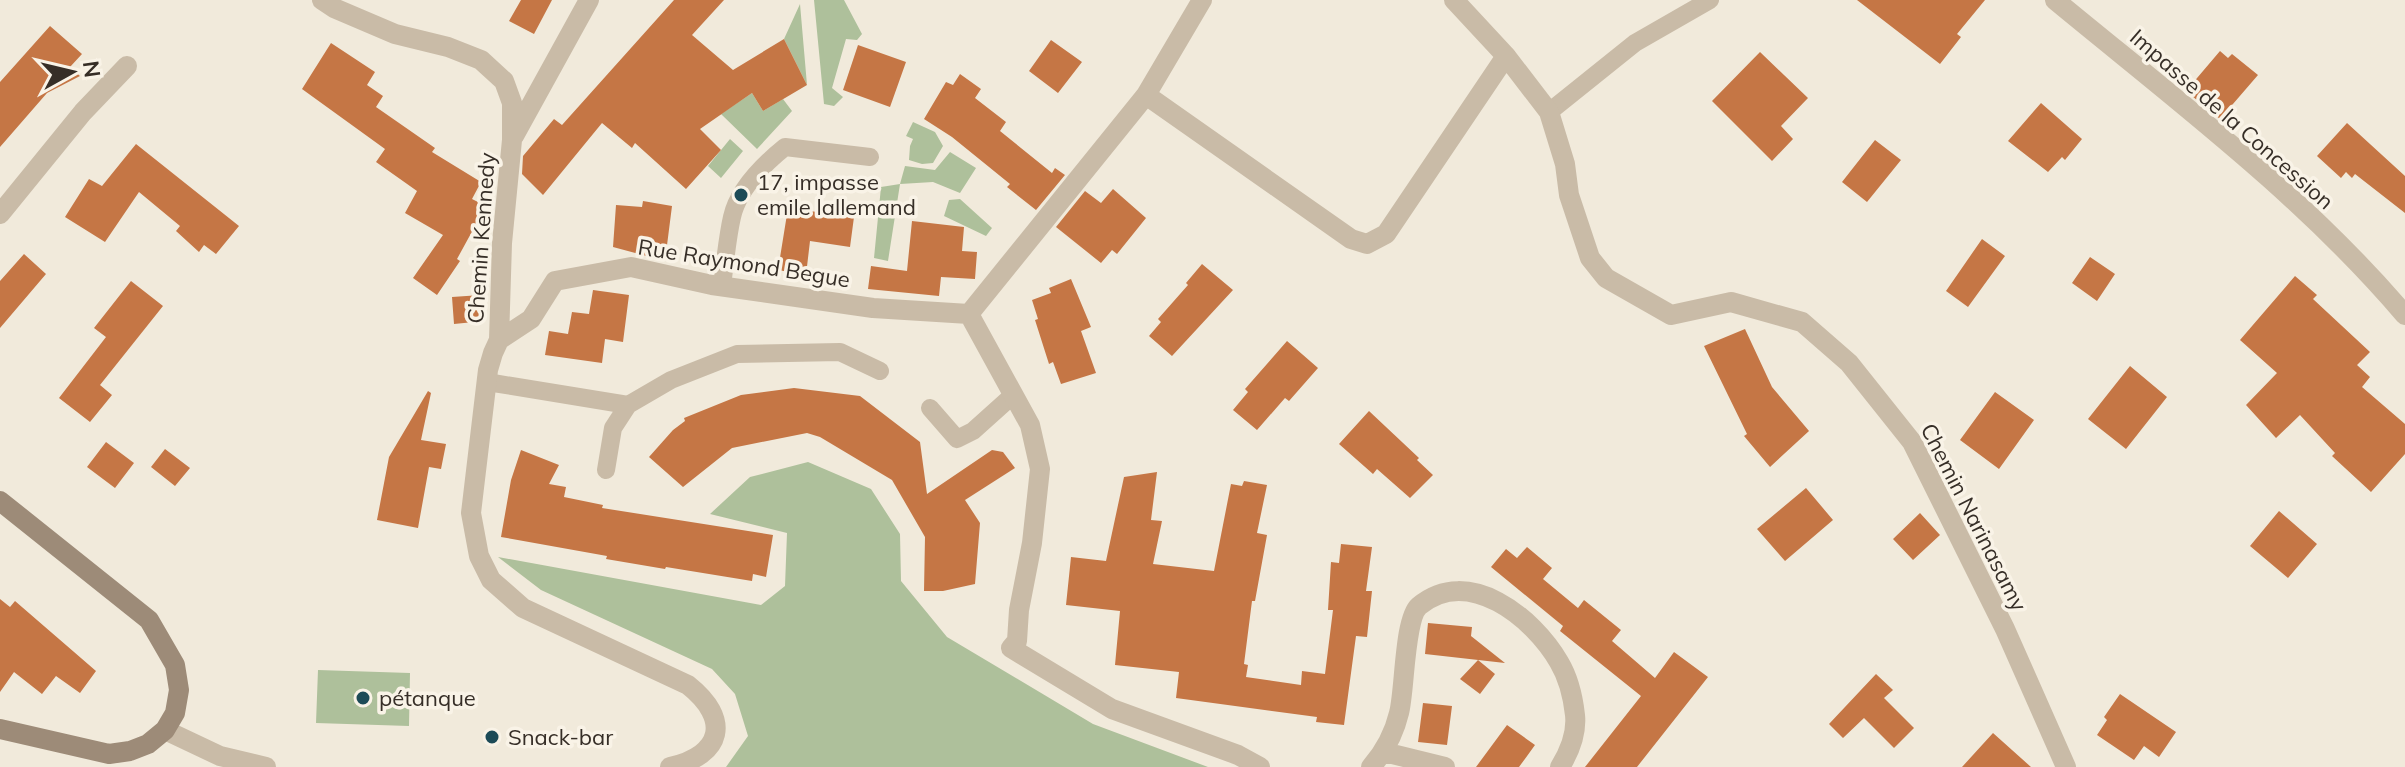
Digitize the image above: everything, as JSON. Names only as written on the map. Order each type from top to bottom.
[{"type":"main road","points":[[0,501],[149,620],[175,665],[179,690],[175,713],[165,730],[148,744],[130,751],[109,754],[0,729]]},
{"type":"street","name":"Chemin Kennedy","points":[[322,0],[395,34],[448,47],[481,60],[504,81],[512,103],[512,140],[502,243],[499,340]]},
{"type":"street","name":"Chemin Kennedy","points":[[512,140],[589,0]]},
{"type":"street","points":[[1202,0],[1146,95],[969,314],[1030,425],[1040,469],[1017,641],[1011,648],[1112,709],[1238,755],[1260,767]]},
{"type":"street","name":"Chemin Narinasamy","points":[[1454,0],[1506,56],[1549,112],[1565,164],[1569,195],[1590,258],[1606,278],[1671,315],[1731,302],[1802,322],[1849,363],[1867,385],[1912,442],[2005,629],[2066,767]]},
{"type":"street","name":"Impasse de la Concession","points":[[2055,0],[2285,190],[2405,315]]},
{"type":"street","points":[[1146,95],[1351,239],[1367,244],[1386,234],[1506,56]]},
{"type":"street","points":[[0,214],[83,112],[127,66]]},
{"type":"street","name":"Rue Raymond Begue","points":[[499,340],[531,319],[555,281],[631,267],[722,286],[873,308],[969,314]]},
{"type":"street","points":[[499,340],[487,382],[471,513],[474,541],[484,568],[500,590],[523,608],[688,685],[704,697],[714,713],[717,728],[708,749],[686,763],[670,767]]},
{"type":"street","points":[[1445,767],[1377,759],[1399,714],[1415,609],[1433,595],[1468,590],[1499,602],[1547,645],[1561,664],[1571,690],[1575,716],[1574,736],[1560,767]]},
{"type":"street","points":[[165,730],[220,756],[266,767]]},
{"type":"lane","points":[[1549,112],[1635,43],[1710,0]]},
{"type":"lane","points":[[722,286],[732,213],[748,185],[771,159],[785,147],[870,157]]},
{"type":"lane","points":[[606,470],[613,428],[628,405],[671,380],[737,354],[840,352],[880,371]]},
{"type":"lane","points":[[487,382],[628,405]]},
{"type":"lane","points":[[930,408],[957,439],[973,431],[1012,396]]},
{"type":"green space","points":[[814,0],[844,0],[862,34],[857,40],[846,39],[832,88],[843,97],[834,106],[824,104]]},
{"type":"green space","points":[[800,4],[807,85],[784,39]]},
{"type":"green space","points":[[752,93],[763,111],[783,99],[792,111],[757,149],[721,114]]},
{"type":"green space","points":[[913,122],[935,132],[943,146],[933,163],[909,160],[913,139],[906,136]]},
{"type":"green space","points":[[730,139],[743,151],[721,178],[708,166]]},
{"type":"green space","points":[[950,152],[976,168],[960,193],[933,182],[900,184],[905,166],[935,170]]},
{"type":"green space","points":[[900,184],[888,261],[874,258],[881,187]]},
{"type":"green space","points":[[960,199],[992,228],[986,236],[944,216],[949,200]]},
{"type":"green space","points":[[808,462],[871,489],[900,534],[901,581],[947,637],[1093,724],[1208,767],[726,767],[748,736],[735,694],[712,669],[541,590],[498,557],[761,605],[785,586],[787,533],[710,514],[750,477]]},
{"type":"green space","name":"pétanque","points":[[318,670],[410,673],[409,726],[316,723]]},
{"type":"building","points":[[521,0],[552,0],[534,34],[509,21]]},
{"type":"building","points":[[674,0],[724,0],[692,35],[733,70],[784,39],[807,85],[763,111],[752,93],[700,129],[721,150],[686,189],[635,143],[632,148],[602,123],[543,195],[522,174],[523,156],[554,119],[562,125]]},
{"type":"building","points":[[1857,0],[1985,0],[1957,34],[1961,37],[1940,64]]},
{"type":"building","points":[[50,26],[82,54],[70,67],[80,76],[47,93],[0,147],[0,82]]},
{"type":"building","points":[[1051,40],[1082,62],[1058,93],[1029,71]]},
{"type":"building","points":[[331,43],[375,72],[367,85],[383,96],[376,107],[435,148],[432,152],[481,182],[472,199],[486,206],[457,259],[460,261],[437,295],[413,278],[443,235],[405,213],[417,191],[376,162],[385,149],[302,89]]},
{"type":"building","points":[[858,45],[906,62],[890,107],[843,90]]},
{"type":"building","points":[[2220,51],[2228,58],[2232,54],[2258,75],[2220,119],[2186,91]]},
{"type":"building","points":[[1760,52],[1808,98],[1781,126],[1793,139],[1772,161],[1712,101]]},
{"type":"building","points":[[960,74],[981,89],[975,98],[1006,122],[1000,131],[1052,173],[1055,168],[1065,175],[1036,210],[1007,187],[1010,184],[952,137],[924,119],[946,82],[953,85]]},
{"type":"building","points":[[2041,103],[2082,139],[2065,160],[2062,157],[2048,172],[2008,141]]},
{"type":"building","points":[[2347,123],[2405,176],[2405,213],[2355,174],[2352,178],[2346,172],[2341,178],[2317,156]]},
{"type":"building","points":[[1875,140],[1901,160],[1867,202],[1842,182]]},
{"type":"building","points":[[136,144],[239,226],[216,254],[204,245],[199,252],[176,231],[180,226],[139,192],[105,242],[65,217],[89,179],[102,186]]},
{"type":"building","points":[[1113,189],[1146,218],[1117,254],[1112,250],[1101,263],[1056,227],[1085,191],[1101,203]]},
{"type":"building","points":[[643,201],[672,206],[665,261],[613,247],[616,205],[642,207]]},
{"type":"building","points":[[788,208],[854,217],[850,247],[810,241],[806,275],[778,270]]},
{"type":"building","points":[[912,221],[964,227],[962,251],[977,252],[975,279],[941,277],[939,296],[868,289],[871,266],[907,271]]},
{"type":"building","points":[[1982,239],[2005,256],[1968,307],[1946,291]]},
{"type":"building","points":[[24,254],[46,274],[0,328],[0,281]]},
{"type":"building","points":[[2090,257],[2115,274],[2097,301],[2072,283]]},
{"type":"building","points":[[1202,264],[1233,290],[1172,356],[1149,336],[1161,322],[1158,319]]},
{"type":"building","points":[[2295,276],[2317,295],[2313,299],[2370,352],[2357,365],[2370,377],[2362,387],[2405,424],[2405,454],[2371,492],[2332,456],[2335,453],[2300,415],[2276,438],[2246,405],[2277,373],[2240,340]]},
{"type":"building","points":[[1071,279],[1091,327],[1081,331],[1096,373],[1061,384],[1053,362],[1049,364],[1032,300],[1051,293],[1049,288]]},
{"type":"building","points":[[131,281],[163,306],[100,385],[112,395],[90,422],[59,398],[106,337],[94,328]]},
{"type":"building","points":[[593,290],[629,295],[623,342],[605,339],[602,363],[545,355],[549,331],[568,334],[572,312],[589,314]]},
{"type":"building","points":[[481,295],[484,321],[454,324],[452,297]]},
{"type":"building","points":[[1745,329],[1772,387],[1809,431],[1770,467],[1744,436],[1747,434],[1704,346]]},
{"type":"building","points":[[1287,341],[1318,368],[1289,401],[1285,398],[1257,430],[1233,410],[1248,392],[1245,389]]},
{"type":"building","points":[[2130,366],[2167,397],[2126,449],[2088,419]]},
{"type":"building","points":[[794,388],[860,396],[920,442],[927,494],[992,450],[1003,452],[1015,468],[965,500],[980,523],[975,584],[943,591],[924,591],[925,537],[892,480],[820,437],[807,433],[732,448],[683,487],[649,457],[685,421],[684,418],[741,395]]},
{"type":"building","points":[[428,391],[431,393],[421,440],[446,444],[441,469],[429,467],[418,528],[377,520],[389,457]]},
{"type":"building","points":[[1995,392],[2034,420],[1999,469],[1960,440]]},
{"type":"building","points":[[1369,411],[1433,475],[1410,498],[1377,469],[1373,474],[1339,444]]},
{"type":"building","points":[[106,442],[134,463],[115,488],[87,467]]},
{"type":"building","points":[[165,449],[190,468],[175,486],[151,467]]},
{"type":"building","points":[[521,450],[559,465],[549,484],[566,487],[564,497],[603,505],[602,508],[773,535],[766,577],[753,574],[752,581],[665,569],[501,537],[511,480]]},
{"type":"building","points":[[1157,472],[1151,520],[1162,521],[1153,564],[1214,571],[1231,484],[1242,486],[1244,481],[1267,485],[1257,533],[1267,535],[1255,601],[1252,601],[1244,664],[1248,665],[1246,677],[1301,685],[1302,671],[1325,674],[1333,610],[1328,610],[1331,562],[1339,563],[1341,544],[1372,547],[1366,591],[1372,591],[1367,637],[1356,636],[1344,725],[1316,722],[1317,717],[1176,698],[1179,672],[1115,665],[1120,611],[1066,605],[1071,557],[1106,561],[1124,477]]},
{"type":"building","points":[[1806,488],[1833,520],[1785,561],[1757,529]]},
{"type":"building","points":[[2279,511],[2317,544],[2288,578],[2250,546]]},
{"type":"building","points":[[1920,513],[1940,535],[1913,560],[1893,539]]},
{"type":"building","points":[[1527,547],[1552,568],[1543,579],[1578,608],[1584,600],[1621,630],[1612,641],[1655,678],[1674,652],[1708,677],[1637,767],[1585,767],[1641,696],[1560,631],[1563,626],[1491,567],[1506,549],[1517,558]]},
{"type":"building","points":[[0,599],[10,607],[15,601],[96,671],[80,693],[56,676],[42,694],[14,672],[0,692]]},
{"type":"building","points":[[1428,623],[1472,627],[1471,636],[1505,663],[1425,654]]},
{"type":"building","points":[[1478,660],[1495,674],[1480,694],[1460,679]]},
{"type":"building","points":[[1876,674],[1893,690],[1884,698],[1914,728],[1894,748],[1864,718],[1843,738],[1829,724]]},
{"type":"building","points":[[2120,694],[2176,732],[2159,757],[2144,746],[2134,760],[2097,735],[2107,720],[2104,717]]},
{"type":"building","points":[[1423,703],[1452,706],[1447,745],[1418,742]]},
{"type":"building","points":[[1507,725],[1535,745],[1519,767],[1476,767]]},
{"type":"building","points":[[1993,733],[2031,767],[1962,767]]},
{"type":"place","name":"17, impasse emile lallemand","points":[[741,195]]},
{"type":"place","name":"pétanque","points":[[363,698]]},
{"type":"place","name":"Snack-bar","points":[[492,737]]}]
